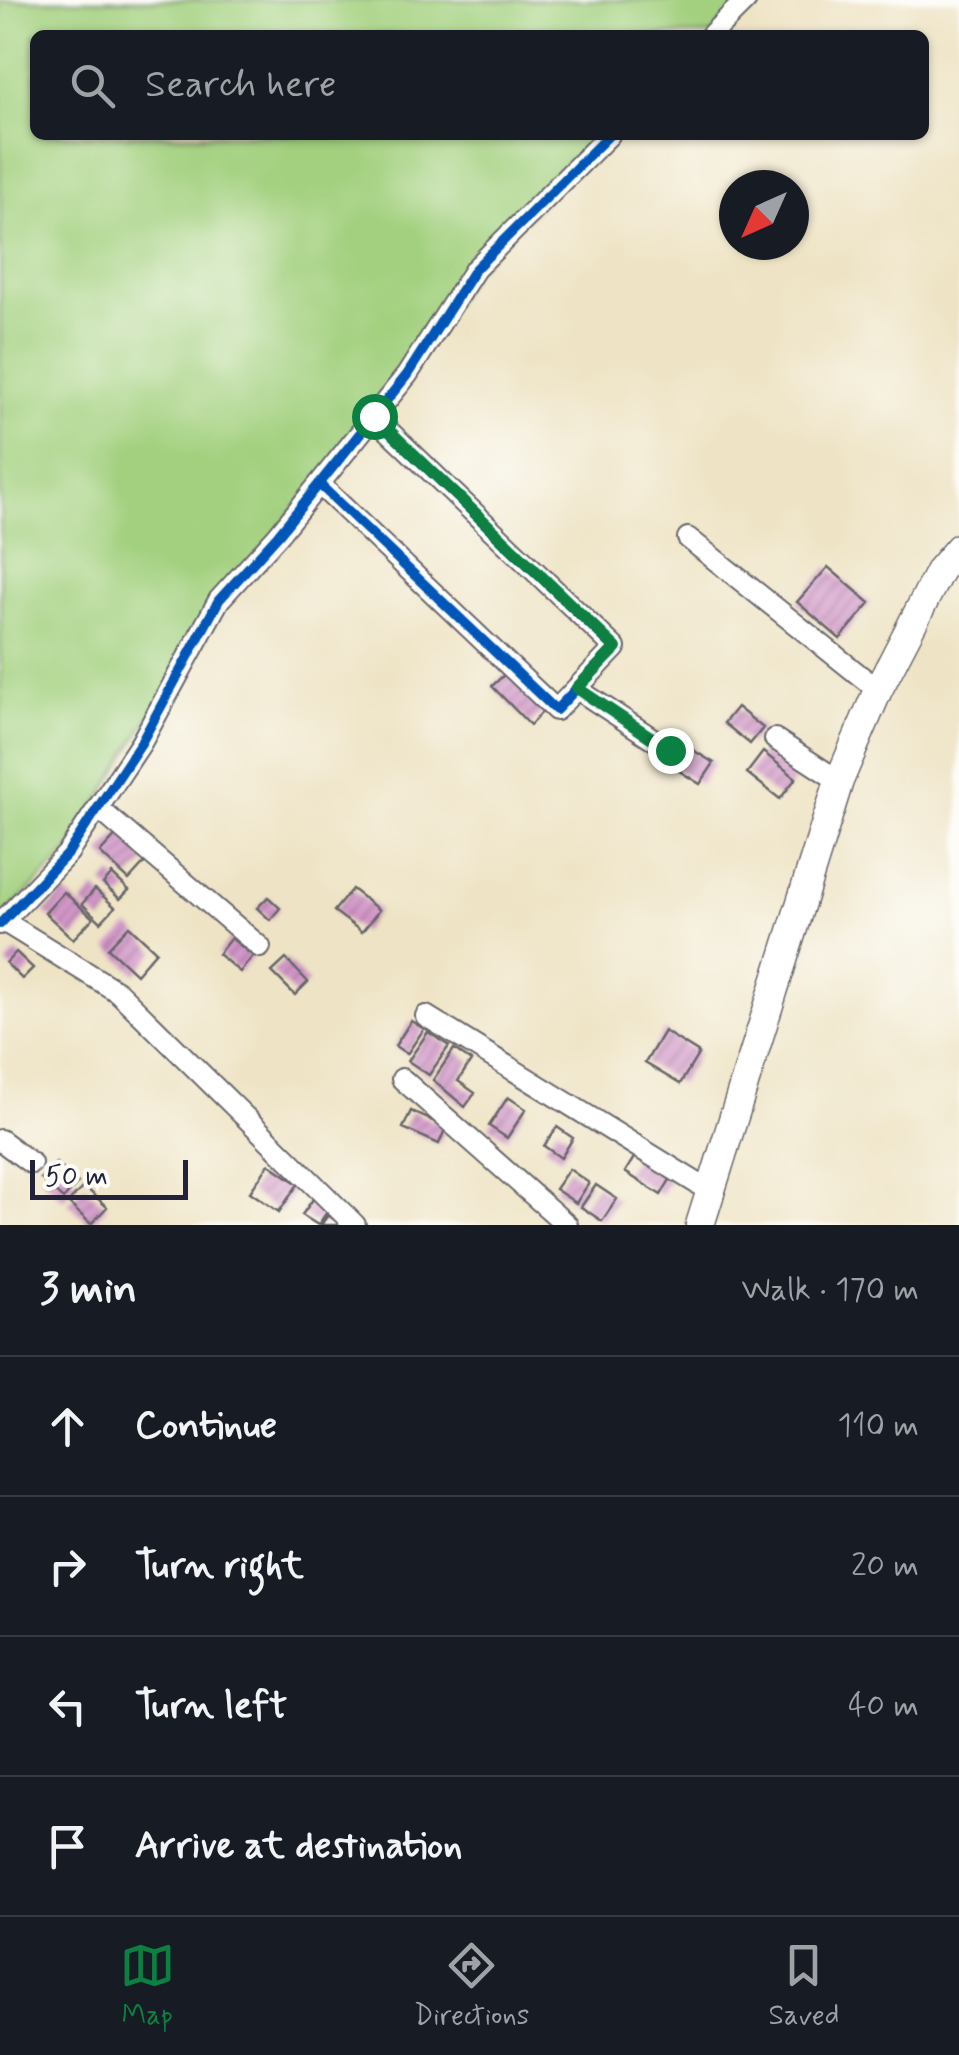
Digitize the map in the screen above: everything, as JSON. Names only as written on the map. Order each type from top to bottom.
[{"type":"street","points":[[716,30],[746,0]]},
{"type":"street","points":[[355,1225],[118,992],[1,921],[68,853],[141,743],[219,600],[407,375],[475,269],[604,140]]},
{"type":"street","points":[[319,484],[556,710],[616,648],[374,416]]},
{"type":"street","points":[[688,538],[878,690]]},
{"type":"street","points":[[700,1225],[838,780],[878,690],[940,570],[959,548]]},
{"type":"street","points":[[577,688],[670,750]]},
{"type":"street","points":[[775,740],[838,780]]},
{"type":"street","points":[[98,808],[260,946]]},
{"type":"street","points":[[426,1016],[711,1192]]},
{"type":"street","points":[[402,1079],[567,1225]]},
{"type":"street","points":[[0,1140],[31,1164]]},
{"type":"green space","points":[[0,0],[746,0],[716,30],[30,30],[30,140],[604,140],[475,269],[407,375],[219,600],[68,853],[0,919]]},
{"type":"building","points":[[828,567],[870,603],[840,639],[797,602]]},
{"type":"building","points":[[508,671],[545,709],[530,725],[492,686]]},
{"type":"building","points":[[737,707],[763,728],[750,744],[724,723]]},
{"type":"building","points":[[683,744],[714,763],[700,784],[670,765]]},
{"type":"building","points":[[763,752],[796,778],[780,799],[747,773]]},
{"type":"building","points":[[120,831],[149,858],[129,880],[100,853]]},
{"type":"building","points":[[112,874],[129,890],[120,899],[103,884]]},
{"type":"building","points":[[95,889],[115,907],[101,922],[82,904]]},
{"type":"building","points":[[352,889],[379,910],[362,932],[334,911]]},
{"type":"building","points":[[64,892],[93,918],[73,939],[45,913]]},
{"type":"building","points":[[268,897],[280,908],[270,920],[257,908]]},
{"type":"building","points":[[129,926],[156,951],[136,974],[108,948]]},
{"type":"building","points":[[231,938],[253,956],[240,972],[218,954]]},
{"type":"building","points":[[16,952],[33,968],[22,979],[6,963]]},
{"type":"building","points":[[286,959],[308,982],[295,995],[272,972]]},
{"type":"building","points":[[411,1021],[424,1029],[407,1054],[395,1046]]},
{"type":"building","points":[[664,1031],[699,1053],[680,1084],[645,1063]]},
{"type":"building","points":[[428,1032],[449,1046],[429,1075],[408,1061]]},
{"type":"building","points":[[454,1049],[471,1061],[458,1081],[475,1093],[465,1107],[433,1080]]},
{"type":"building","points":[[508,1097],[526,1109],[507,1138],[489,1126]]},
{"type":"building","points":[[411,1111],[446,1127],[439,1144],[403,1128]]},
{"type":"building","points":[[557,1127],[573,1138],[561,1158],[544,1146]]},
{"type":"building","points":[[635,1156],[671,1178],[661,1195],[625,1172]]},
{"type":"building","points":[[56,1163],[78,1183],[63,1199],[41,1179]]},
{"type":"building","points":[[269,1164],[298,1184],[279,1212],[250,1192]]},
{"type":"building","points":[[569,1169],[589,1183],[576,1203],[555,1189]]},
{"type":"building","points":[[596,1185],[617,1199],[602,1221],[581,1207]]},
{"type":"building","points":[[84,1186],[107,1207],[91,1224],[68,1203]]},
{"type":"building","points":[[313,1199],[329,1209],[318,1225],[302,1215]]},
{"type":"building","points":[[328,1215],[342,1225],[321,1225]]},
{"type":"cycle path","points":[[0,924],[68,853],[141,743],[219,600],[278,535],[407,375],[475,269],[604,140]]},
{"type":"cycle path","points":[[319,484],[556,710],[615,648],[373,416]]},
{"type":"route","points":[[374,416],[616,648],[577,688],[670,750]]}]
